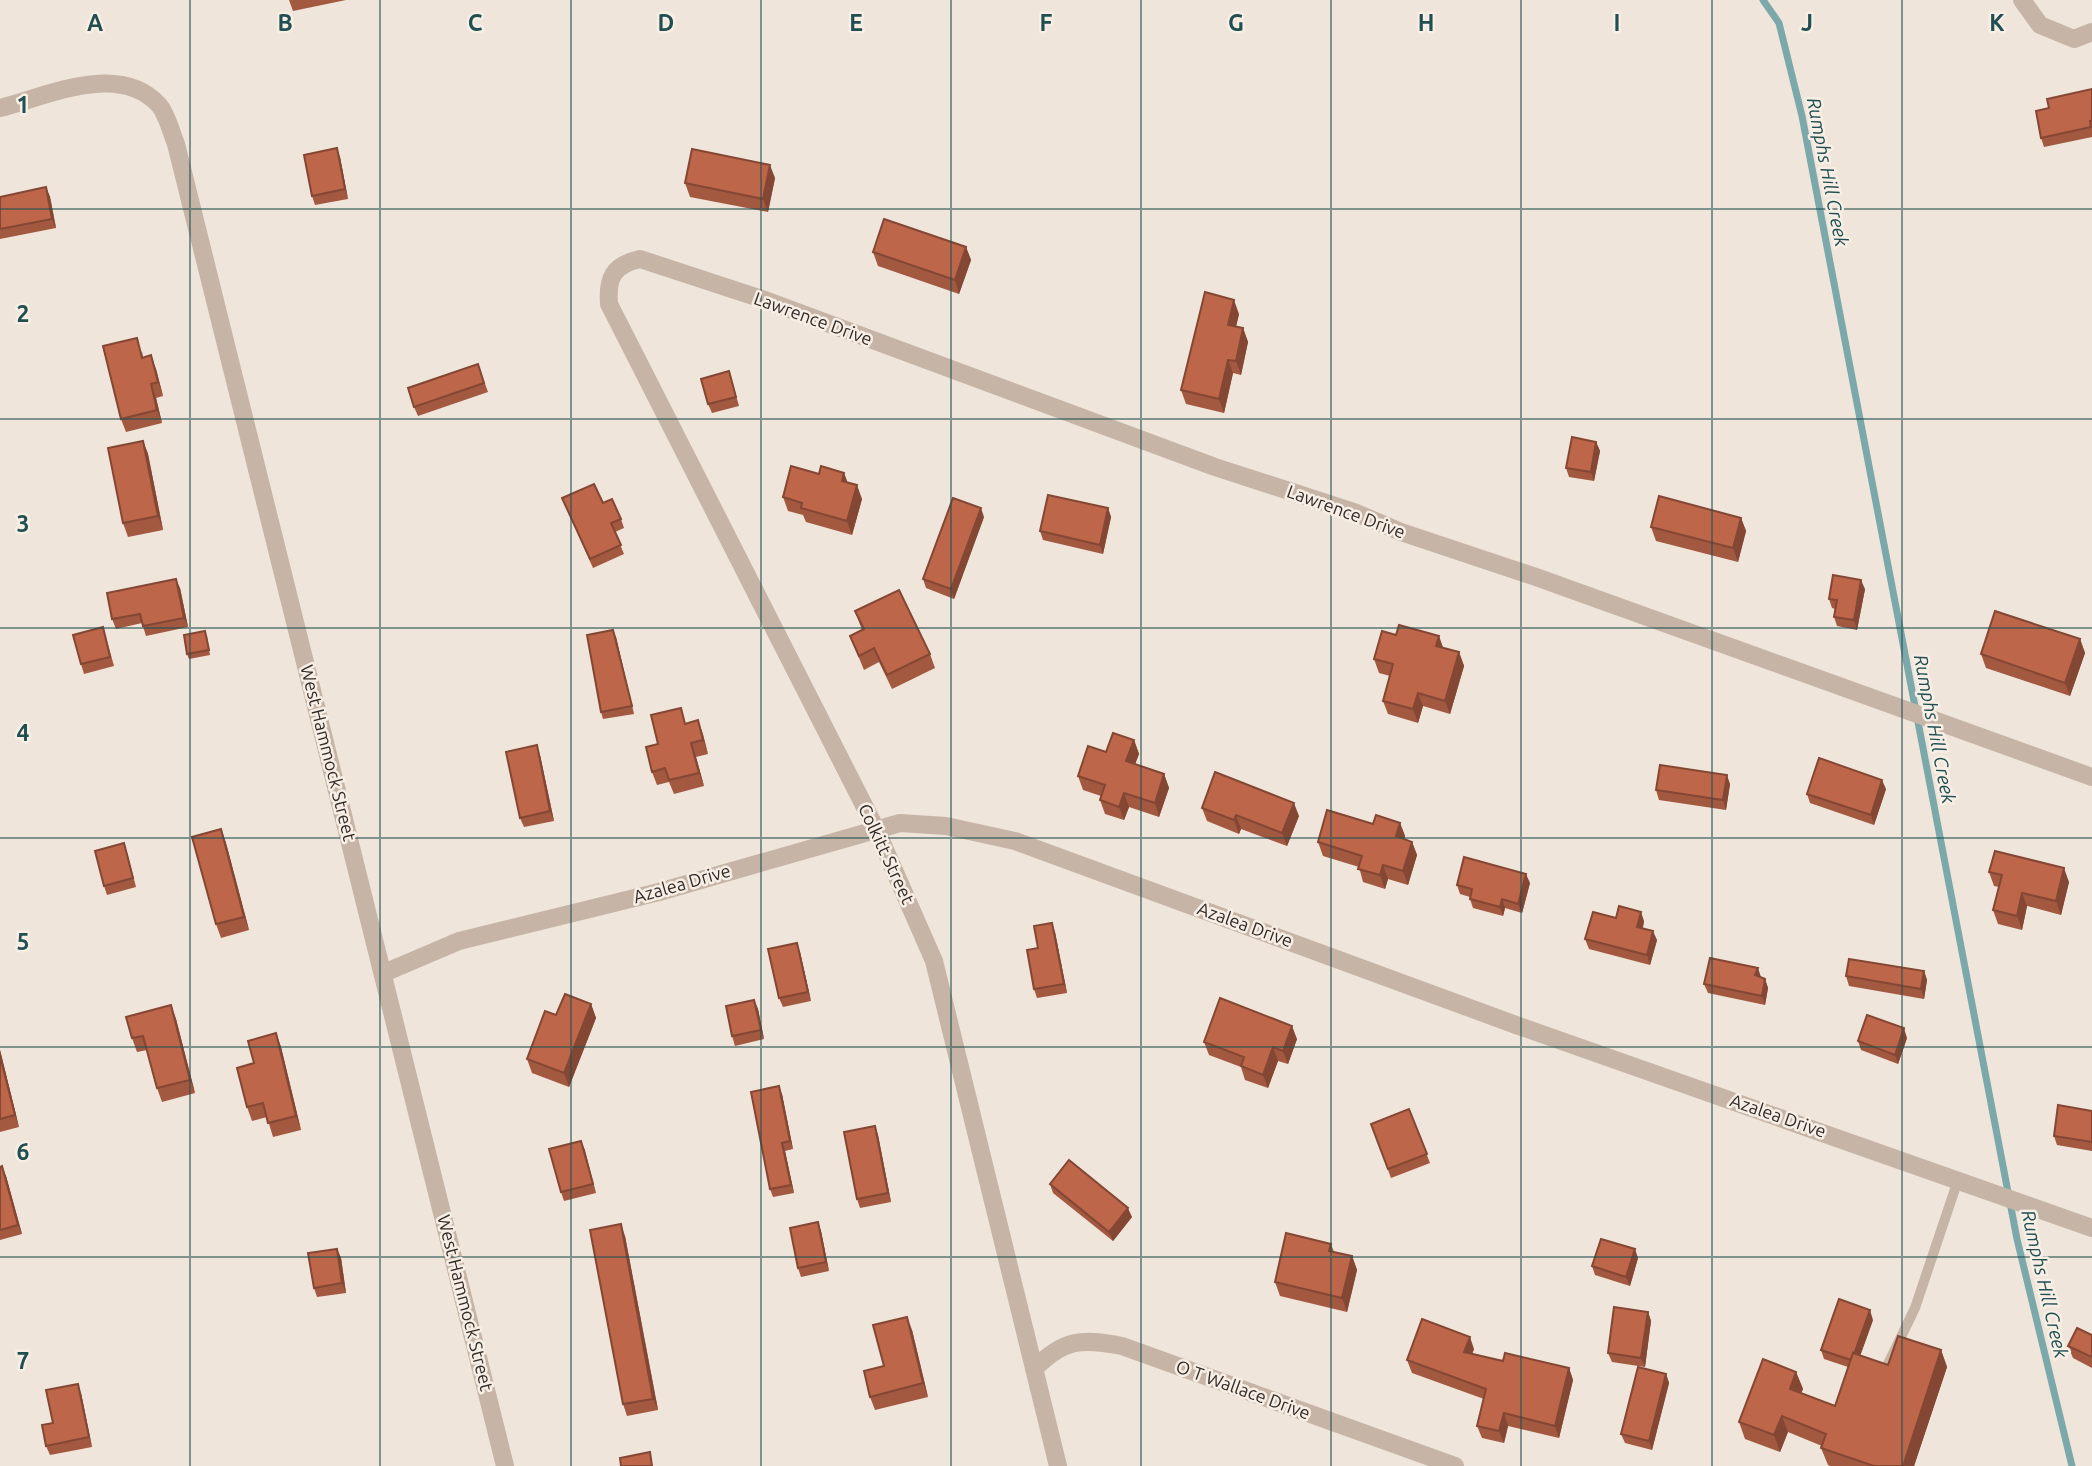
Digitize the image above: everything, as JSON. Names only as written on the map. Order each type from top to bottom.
[{"type":"street","points":[[2022,0],[2040,25],[2074,39],[2092,33]]},
{"type":"street","name":"West Hammock Street","points":[[0,108],[102,82],[137,87],[160,106],[176,144],[505,1466]]},
{"type":"street","name":"Lawrence Drive","points":[[607,282],[614,271],[625,262],[640,260],[762,299],[1215,467],[1331,503],[1401,532],[1536,577],[2092,777]]},
{"type":"street","name":"Colkitt Street","points":[[607,282],[608,304],[876,829],[934,961],[1058,1466]]},
{"type":"street","name":"Azalea Drive","points":[[384,973],[459,941],[659,892],[732,870],[800,854],[876,829],[914,823],[979,831],[1014,841],[1249,929],[1335,956],[1516,1024],[2092,1228]]},
{"type":"street","name":"O T Wallace Drive","points":[[1034,1369],[1048,1356],[1074,1342],[1122,1346],[1455,1466]]},
{"type":"lane","points":[[1886,1368],[1914,1308],[1958,1180]]},
{"type":"building","points":[[2092,89],[2091,127],[2041,138],[2036,111],[2049,108],[2047,99]]},
{"type":"building","points":[[337,148],[345,189],[312,196],[304,155]]},
{"type":"building","points":[[692,149],[770,165],[763,199],[685,183]]},
{"type":"building","points":[[46,187],[52,219],[0,229],[0,197]]},
{"type":"building","points":[[884,219],[966,247],[955,280],[873,252]]},
{"type":"building","points":[[1205,292],[1234,300],[1228,325],[1243,328],[1236,361],[1228,360],[1219,399],[1181,390]]},
{"type":"building","points":[[137,338],[142,358],[151,355],[158,382],[151,384],[157,410],[121,419],[103,346]]},
{"type":"building","points":[[478,364],[484,383],[414,407],[408,388]]},
{"type":"building","points":[[729,371],[736,397],[708,404],[701,379]]},
{"type":"building","points":[[1572,437],[1596,442],[1591,472],[1566,468]]},
{"type":"building","points":[[143,441],[158,516],[123,523],[108,448]]},
{"type":"building","points":[[791,466],[819,474],[821,466],[844,473],[842,481],[857,485],[847,521],[801,508],[802,503],[783,497]]},
{"type":"building","points":[[594,484],[603,503],[612,499],[621,519],[611,523],[621,545],[590,559],[562,498]]},
{"type":"building","points":[[1048,495],[1108,508],[1100,545],[1040,531]]},
{"type":"building","points":[[1659,496],[1741,518],[1733,548],[1651,527]]},
{"type":"building","points":[[953,498],[981,508],[951,589],[923,579]]},
{"type":"building","points":[[1833,575],[1861,580],[1854,620],[1834,617],[1837,600],[1829,599]]},
{"type":"building","points":[[176,579],[184,618],[143,626],[140,614],[112,619],[107,593]]},
{"type":"building","points":[[899,590],[930,654],[887,675],[874,648],[859,656],[850,636],[864,629],[855,611]]},
{"type":"building","points":[[1995,611],[2080,639],[2065,683],[1981,654]]},
{"type":"building","points":[[1399,625],[1439,636],[1436,646],[1459,652],[1445,701],[1418,693],[1413,709],[1383,701],[1393,664],[1374,659],[1382,631],[1396,635]]},
{"type":"building","points":[[103,627],[110,657],[81,664],[73,635]]},
{"type":"building","points":[[613,630],[632,706],[601,712],[587,635]]},
{"type":"building","points":[[205,631],[209,650],[187,654],[184,635]]},
{"type":"building","points":[[681,708],[685,724],[698,720],[703,740],[691,743],[699,773],[669,780],[665,768],[652,772],[646,747],[658,744],[651,715]]},
{"type":"building","points":[[1113,733],[1134,740],[1126,761],[1164,774],[1155,803],[1124,793],[1119,807],[1100,800],[1105,785],[1078,776],[1088,746],[1106,752]]},
{"type":"building","points":[[537,745],[550,811],[520,818],[506,752]]},
{"type":"building","points":[[1819,758],[1882,780],[1871,815],[1807,794]]},
{"type":"building","points":[[1660,765],[1727,775],[1723,800],[1656,790]]},
{"type":"building","points":[[1215,772],[1294,803],[1282,833],[1236,815],[1234,820],[1202,808]]},
{"type":"building","points":[[1327,810],[1373,824],[1376,815],[1400,823],[1396,836],[1412,842],[1403,871],[1383,865],[1380,875],[1358,869],[1362,856],[1318,842]]},
{"type":"building","points":[[221,829],[244,917],[216,924],[192,837]]},
{"type":"building","points":[[124,843],[133,878],[104,886],[95,851]]},
{"type":"building","points":[[1995,851],[2064,868],[2056,901],[2022,893],[2017,916],[1993,910],[2002,875],[1989,872]]},
{"type":"building","points":[[1464,857],[1526,874],[1518,904],[1502,899],[1500,907],[1470,899],[1472,889],[1457,885]]},
{"type":"building","points":[[1619,906],[1641,912],[1637,927],[1653,931],[1647,955],[1585,939],[1593,912],[1616,918]]},
{"type":"building","points":[[1052,923],[1064,984],[1034,989],[1027,950],[1038,948],[1034,926]]},
{"type":"building","points":[[797,943],[808,992],[779,998],[768,949]]},
{"type":"building","points":[[1710,958],[1758,968],[1755,975],[1765,979],[1762,996],[1704,984]]},
{"type":"building","points":[[1849,959],[1924,971],[1921,989],[1846,976]]},
{"type":"building","points":[[565,994],[591,1004],[564,1073],[527,1059],[545,1011],[556,1015]]},
{"type":"building","points":[[1220,998],[1292,1026],[1283,1051],[1273,1047],[1263,1075],[1241,1066],[1244,1057],[1204,1042]]},
{"type":"building","points":[[754,1000],[761,1030],[732,1036],[726,1006]]},
{"type":"building","points":[[171,1005],[190,1080],[157,1088],[143,1036],[132,1038],[126,1017]]},
{"type":"building","points":[[1867,1015],[1904,1028],[1895,1055],[1858,1041]]},
{"type":"building","points":[[276,1033],[296,1116],[268,1123],[263,1103],[247,1107],[237,1068],[254,1063],[248,1041]]},
{"type":"building","points":[[0,1056],[15,1115],[0,1119]]},
{"type":"building","points":[[779,1086],[790,1141],[782,1143],[791,1185],[770,1189],[751,1092]]},
{"type":"building","points":[[2058,1105],[2092,1111],[2092,1142],[2054,1136]]},
{"type":"building","points":[[1409,1109],[1427,1154],[1388,1169],[1371,1124]]},
{"type":"building","points":[[875,1126],[888,1193],[857,1199],[844,1132]]},
{"type":"building","points":[[581,1141],[593,1184],[561,1192],[549,1149]]},
{"type":"building","points":[[1069,1160],[1128,1208],[1109,1232],[1050,1184]]},
{"type":"building","points":[[2,1166],[18,1225],[0,1230],[0,1167]]},
{"type":"building","points":[[818,1222],[826,1262],[798,1268],[790,1228]]},
{"type":"building","points":[[621,1224],[653,1399],[623,1404],[590,1230]]},
{"type":"building","points":[[1286,1233],[1331,1244],[1329,1251],[1352,1256],[1342,1298],[1275,1282]]},
{"type":"building","points":[[1601,1239],[1635,1249],[1626,1277],[1592,1266]]},
{"type":"building","points":[[337,1249],[342,1283],[314,1288],[308,1253]]},
{"type":"building","points":[[1839,1299],[1870,1310],[1851,1360],[1821,1350]]},
{"type":"building","points":[[1614,1307],[1648,1312],[1641,1358],[1608,1353]]},
{"type":"building","points":[[907,1317],[923,1383],[870,1397],[864,1371],[884,1366],[873,1325]]},
{"type":"building","points":[[1422,1319],[1470,1337],[1464,1352],[1503,1361],[1505,1353],[1569,1368],[1555,1426],[1504,1413],[1499,1431],[1477,1426],[1486,1389],[1407,1360]]},
{"type":"building","points":[[2077,1328],[2092,1335],[2092,1357],[2068,1346]]},
{"type":"building","points":[[1898,1336],[1941,1350],[1903,1466],[1874,1466],[1821,1448],[1826,1434],[1782,1416],[1774,1435],[1739,1422],[1763,1359],[1796,1372],[1790,1389],[1835,1406],[1853,1353],[1888,1365]]},
{"type":"building","points":[[1638,1367],[1666,1374],[1649,1441],[1621,1434]]},
{"type":"building","points":[[78,1384],[89,1437],[46,1446],[42,1425],[53,1423],[46,1390]]},
{"type":"building","points":[[650,1452],[652,1466],[621,1466],[620,1458]]},
{"type":"waterway","name":"Rumphs Hill Creek","points":[[1763,0],[1779,23],[1802,116],[2017,1239],[2072,1466]]}]
